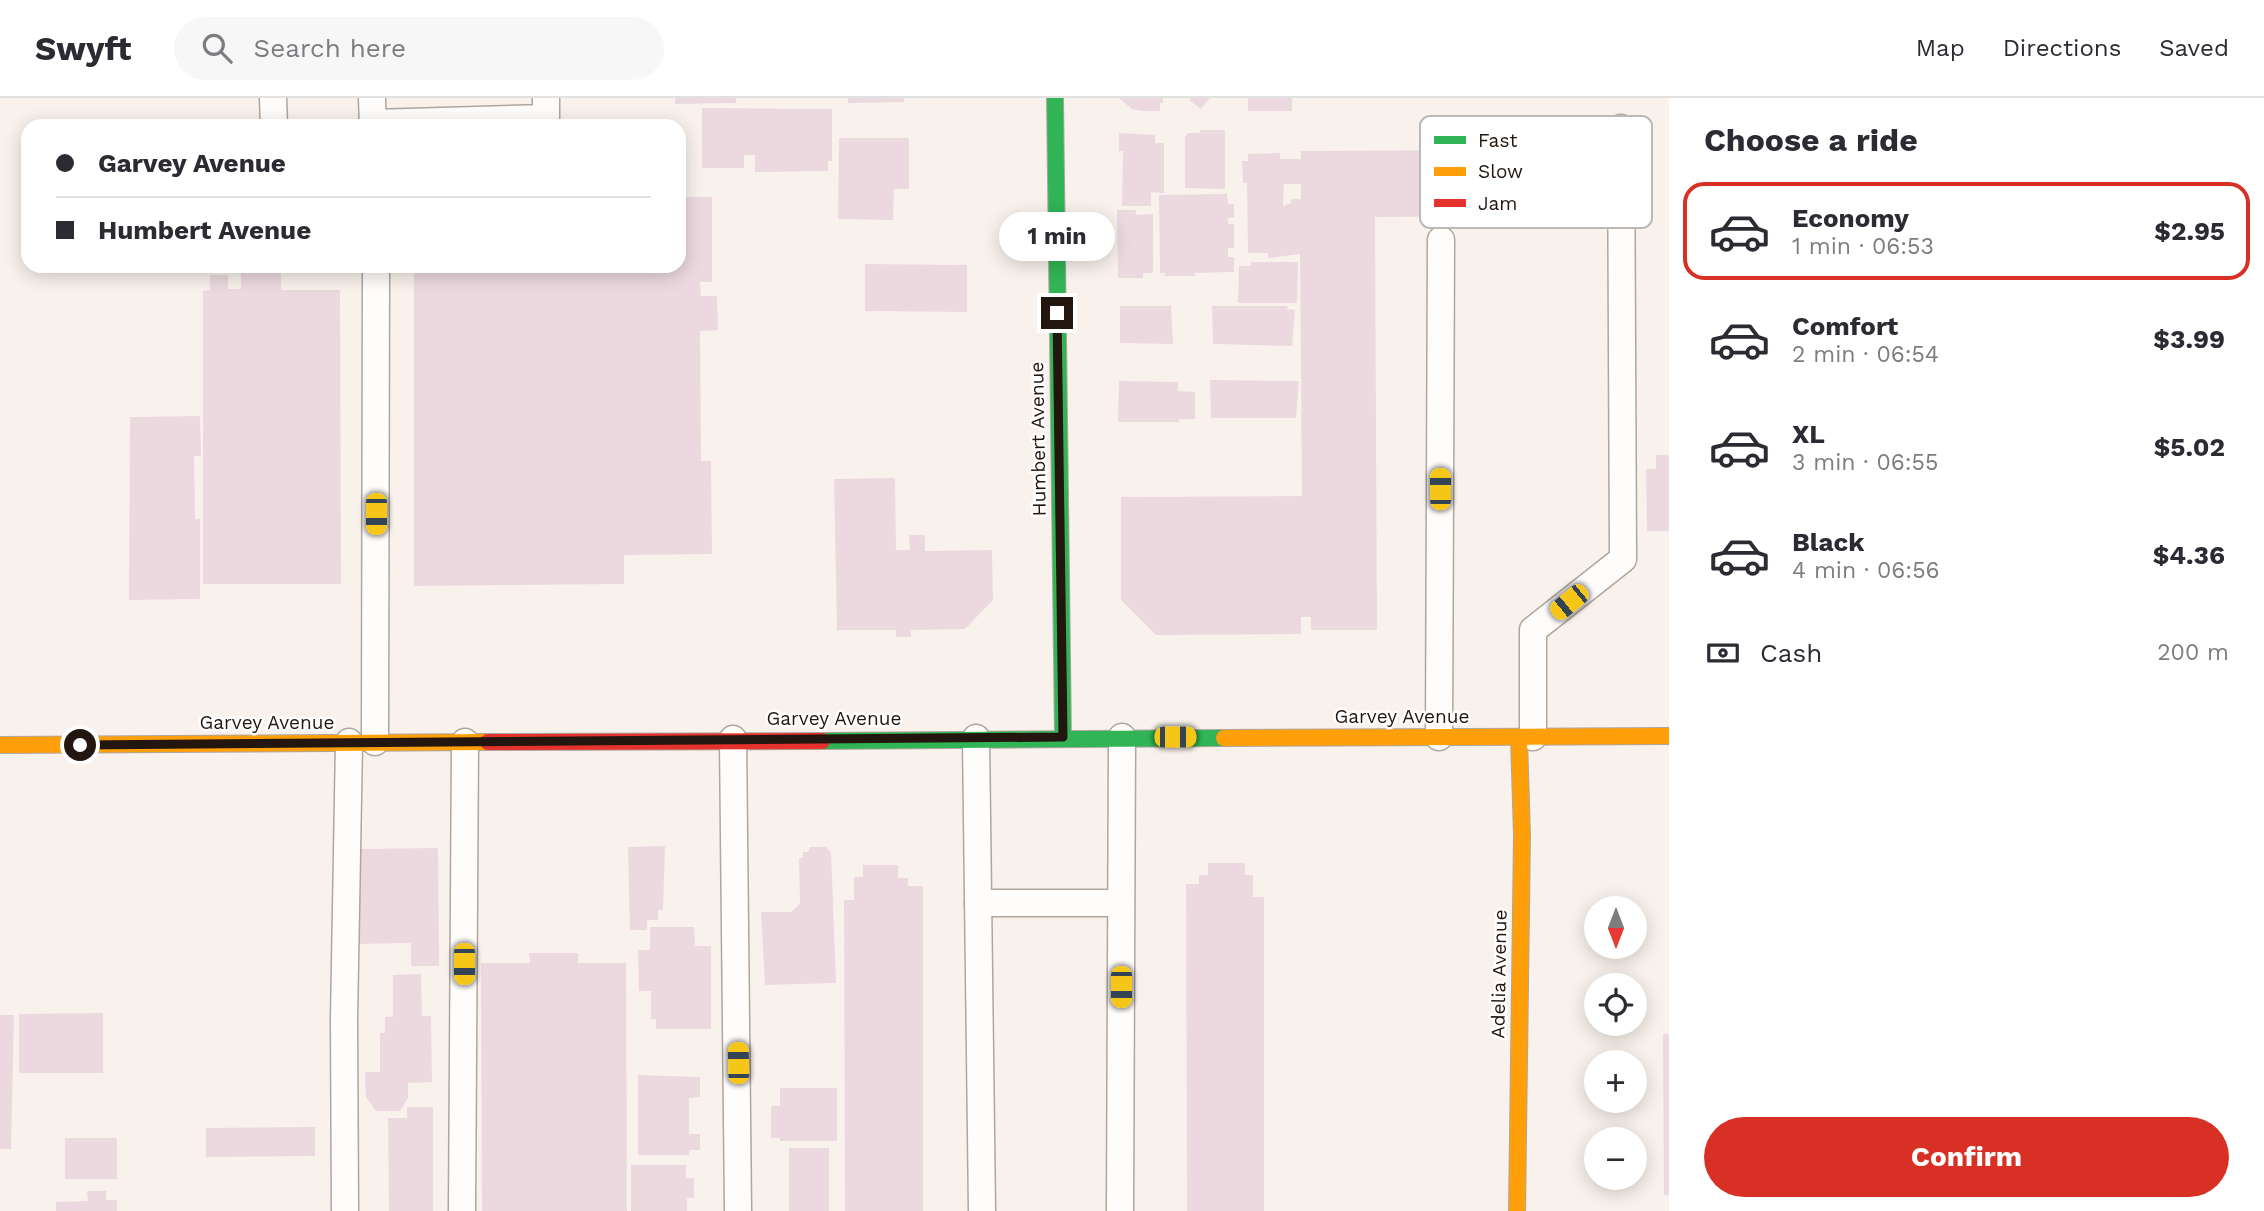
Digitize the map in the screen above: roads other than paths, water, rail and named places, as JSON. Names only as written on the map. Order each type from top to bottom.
[{"type":"main road","name":"Humbert Avenue","points":[[1055,98],[1063,737]]},
{"type":"main road","name":"Garvey Avenue","points":[[0,745],[1063,737],[1669,736]]},
{"type":"main road","name":"Adelia Avenue","points":[[1517,1211],[1522,835],[1526,737]]},
{"type":"lane","points":[[273,98],[274,119]]},
{"type":"lane","points":[[372,116],[546,118],[546,98]]},
{"type":"lane","points":[[1526,737],[1533,630],[1623,559],[1621,228]]},
{"type":"lane","points":[[1439,737],[1441,240]]},
{"type":"lane","points":[[345,1211],[344,1019],[362,742],[376,273]]},
{"type":"lane","points":[[1121,1211],[1122,737]]},
{"type":"lane","points":[[976,738],[982,1211]]},
{"type":"lane","points":[[733,739],[738,1211]]},
{"type":"lane","points":[[462,1211],[465,741]]},
{"type":"lane","points":[[978,903],[1121,904]]}]
